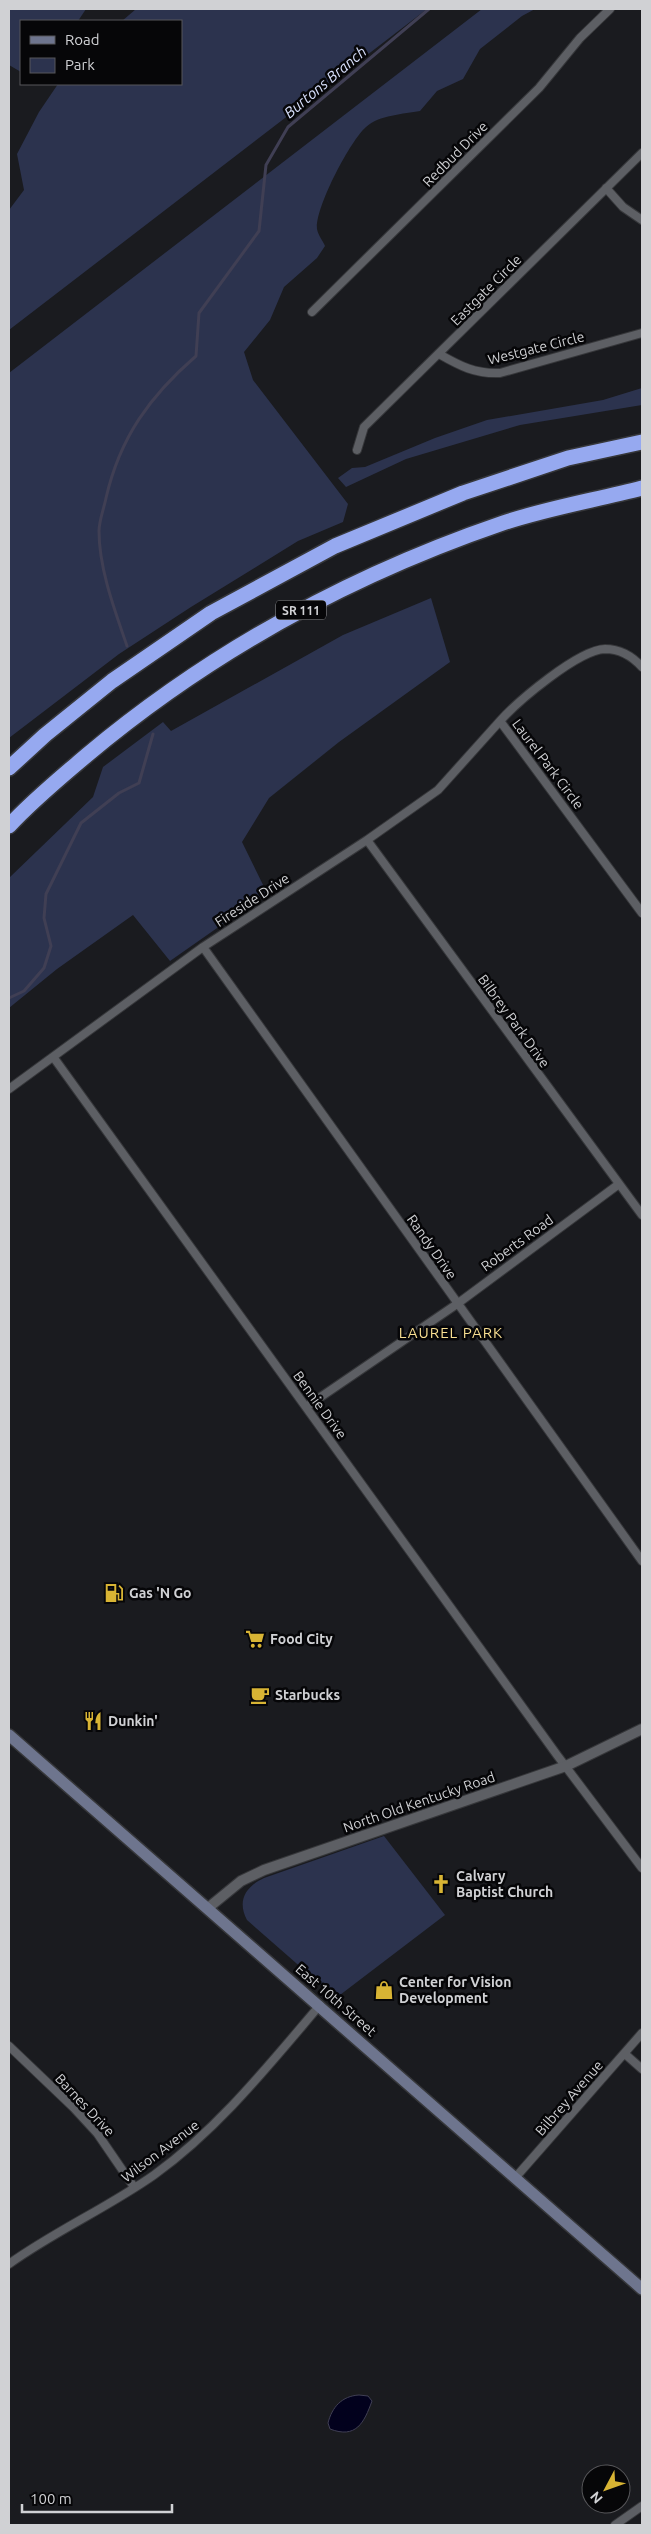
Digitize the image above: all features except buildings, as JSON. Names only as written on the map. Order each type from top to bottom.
[{"type":"highway","name":"SR 111","points":[[9,768],[45,734],[112,681],[211,613],[335,546],[463,493],[568,458],[642,442]]},
{"type":"highway","name":"SR 111","points":[[9,826],[30,804],[130,719],[193,674],[284,619],[386,567],[505,523],[642,488]]},
{"type":"main road","name":"East 10th Street","points":[[9,1735],[320,2005],[642,2289]]},
{"type":"street","name":"Redbud Drive","points":[[312,312],[539,88],[580,38],[610,9]]},
{"type":"street","name":"Eastgate Circle","points":[[357,450],[364,427],[642,153]]},
{"type":"street","points":[[606,188],[623,207],[642,220]]},
{"type":"street","name":"Westgate Circle","points":[[439,354],[466,370],[500,373],[642,333]]},
{"type":"street","name":"Laurel Park Circle","points":[[642,666],[629,654],[615,650],[603,649],[586,654],[538,686],[500,721],[642,913]]},
{"type":"street","name":"Fireside Drive","points":[[9,1089],[54,1058],[203,947],[367,840],[438,790],[500,721]]},
{"type":"street","name":"Bilbrey Park Drive","points":[[367,840],[642,1215]]},
{"type":"street","name":"Randy Drive","points":[[203,947],[642,1561]]},
{"type":"street","name":"Bennie Drive","points":[[54,1058],[566,1766],[642,1868]]},
{"type":"street","name":"Roberts Road","points":[[306,1407],[457,1304],[619,1184]]},
{"type":"street","name":"North Old Kentucky Road","points":[[208,1908],[241,1880],[264,1870],[566,1766],[642,1728]]},
{"type":"street","name":"Wilson Avenue","points":[[9,2264],[29,2249],[134,2188],[181,2155],[242,2097],[320,2005]]},
{"type":"street","name":"Bilbrey Avenue","points":[[515,2178],[642,2034]]},
{"type":"street","name":"Barnes Drive","points":[[9,2046],[74,2108],[97,2133],[134,2188]]},
{"type":"street","points":[[625,2054],[642,2069]]},
{"type":"street","points":[[615,2525],[642,2506]]},
{"type":"green space","points":[[9,9],[86,9],[79,20],[20,20],[20,71],[9,65]]},
{"type":"green space","points":[[136,9],[427,9],[9,330],[9,210],[24,190],[17,154],[39,112],[57,85],[182,85],[182,20],[123,20]]},
{"type":"green space","points":[[482,9],[535,9],[522,16],[480,49],[463,79],[437,91],[420,111],[378,120],[371,123],[359,135],[327,191],[318,219],[318,233],[325,246],[317,258],[284,287],[270,320],[244,352],[253,380],[348,504],[343,522],[298,541],[191,607],[119,654],[9,738],[9,373]]},
{"type":"green space","points":[[642,388],[642,405],[520,425],[406,459],[346,487],[338,478],[352,468],[365,467],[435,438],[487,420],[603,400]]},
{"type":"green space","points":[[431,598],[450,662],[339,742],[269,798],[242,842],[267,893],[170,961],[133,915],[57,969],[9,1008],[9,878],[93,797],[103,767],[163,722],[171,731],[343,635]]},
{"type":"green space","points":[[384,1836],[445,1915],[336,1998],[247,1920],[243,1901],[248,1890],[264,1878]]},
{"type":"shaded area","points":[[359,2395],[368,2396],[372,2401],[366,2416],[358,2427],[346,2432],[330,2429],[328,2423],[335,2407],[343,2400]]},
{"type":"waterway","name":"Burtons Branch","points":[[127,646],[105,575],[99,531],[112,476],[128,437],[151,402],[196,356],[199,313],[259,231],[266,165],[288,127],[429,9]]},
{"type":"waterway","name":"Burtons Branch","points":[[9,998],[24,991],[44,968],[51,946],[44,918],[46,894],[81,823],[119,793],[139,783],[153,734]]},
{"type":"place","name":"Gas 'N Go","points":[[114,1593]]},
{"type":"place","name":"Food City","points":[[255,1639]]},
{"type":"place","name":"Starbucks","points":[[260,1695]]},
{"type":"place","name":"Dunkin'","points":[[93,1721]]},
{"type":"place","name":"Calvary Baptist Church","points":[[441,1884]]},
{"type":"place","name":"Center for Vision Development","points":[[384,1990]]},
{"type":"district","name":"LAUREL PARK","points":[[451,1332]]}]
